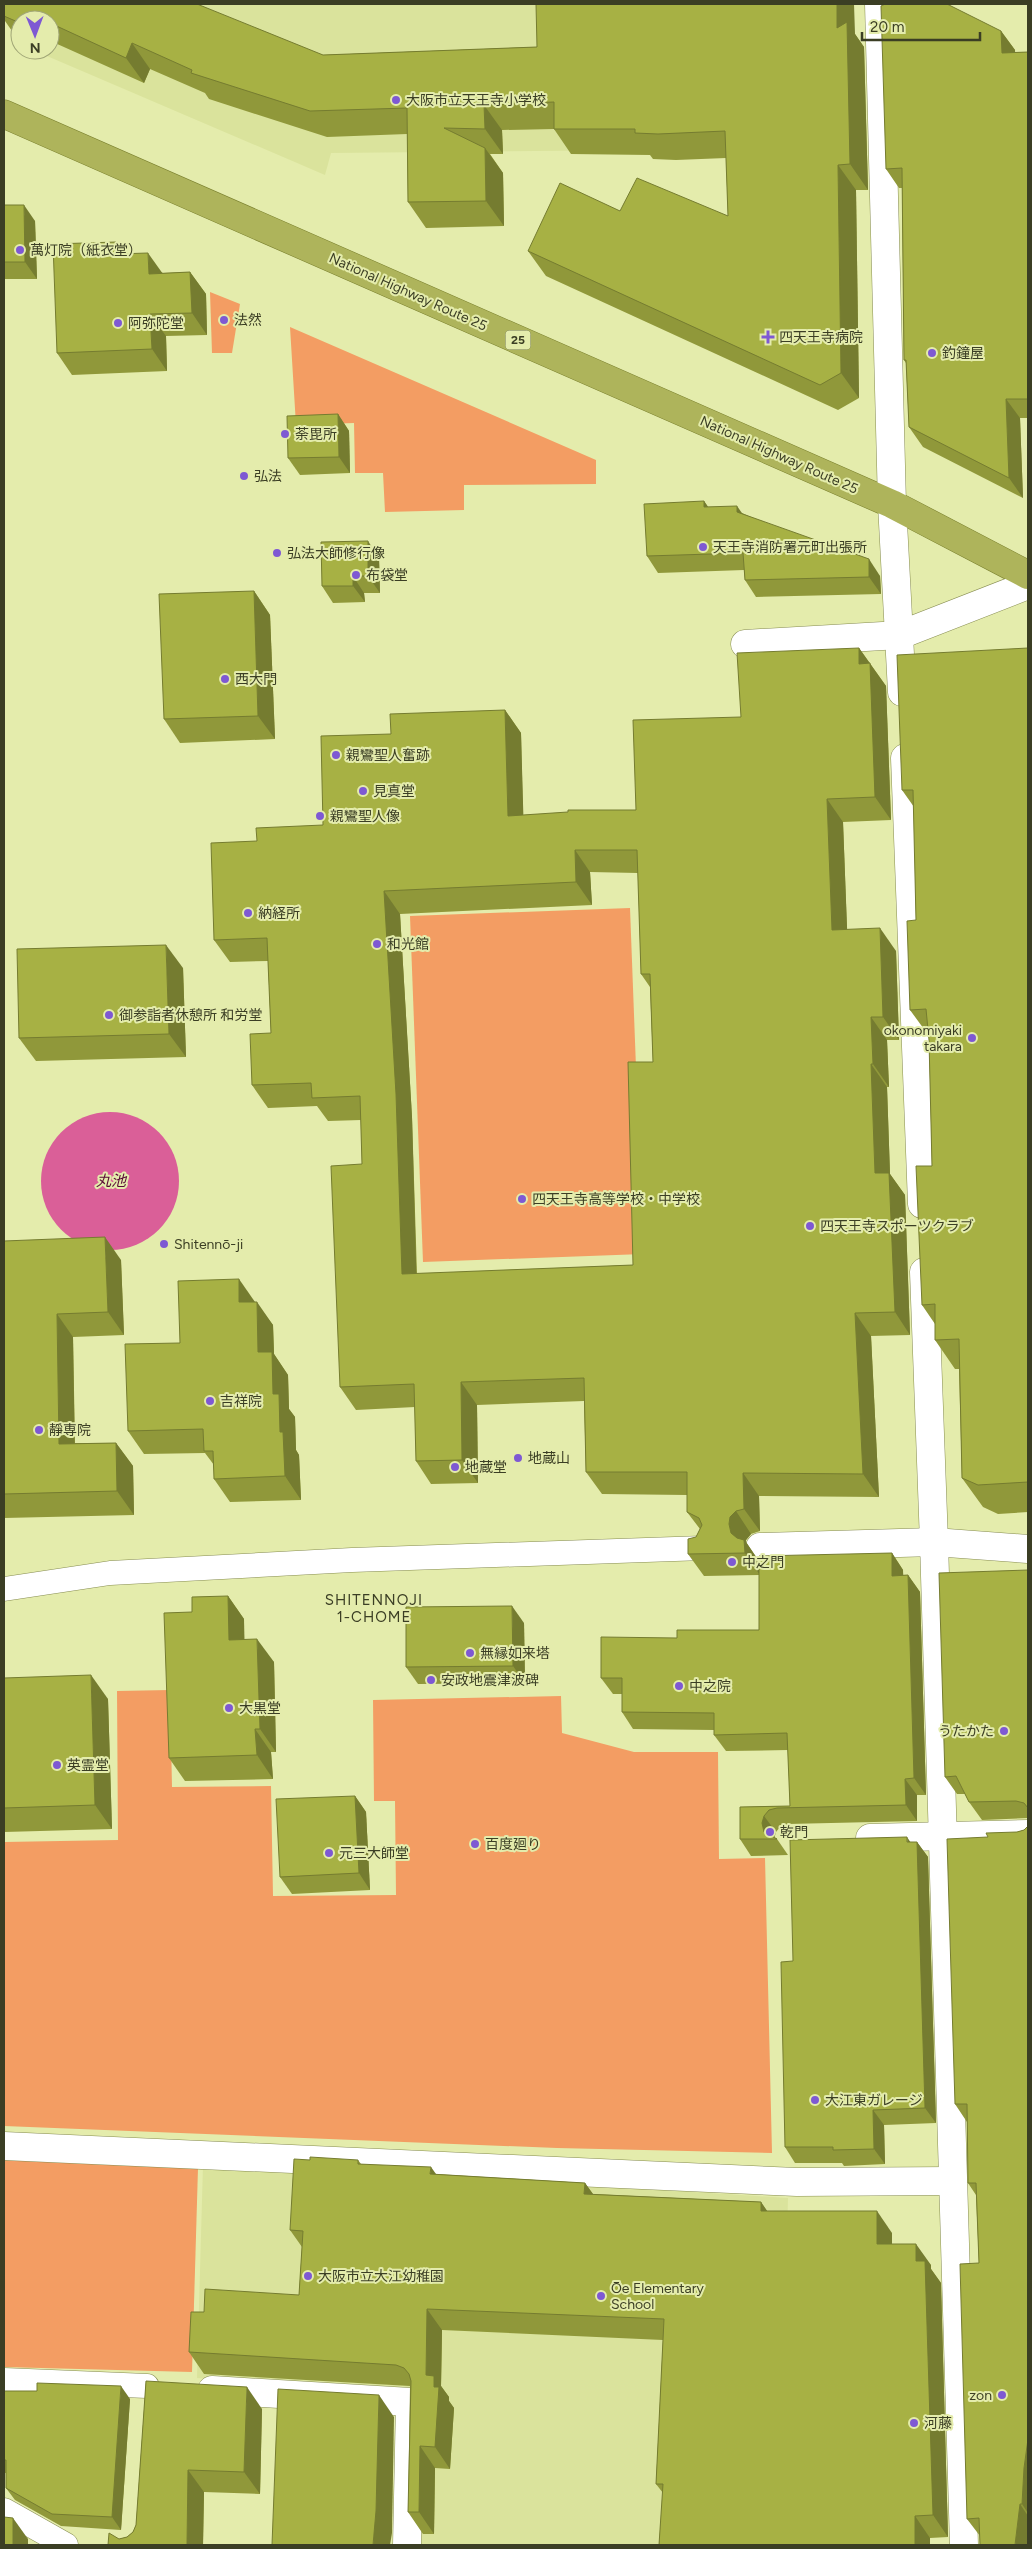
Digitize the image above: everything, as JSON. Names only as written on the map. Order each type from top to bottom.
[{"type":"highway","name":"National Highway Route 25","points":[[4,114],[892,504],[1028,575]]},
{"type":"street","points":[[879,4],[892,504],[900,635],[934,1542],[964,2545]]},
{"type":"street","points":[[745,644],[900,635],[1028,585]]},
{"type":"street","points":[[760,1547],[934,1542],[1028,1549]]},
{"type":"street","points":[[846,1839],[1028,1834]]},
{"type":"street","points":[[4,2146],[797,2182],[952,2181]]},
{"type":"street","points":[[146,2396],[180,2388],[410,2402],[407,2545]]},
{"type":"street","points":[[278,2393],[278,2422]]},
{"type":"lane","points":[[4,1589],[110,1573],[352,1560],[704,1548]]},
{"type":"lane","points":[[4,2380],[146,2396]]},
{"type":"lane","points":[[4,2510],[66,2545]]},
{"type":"shaded area","name":"大阪市立天王寺小学校","points":[[15,4],[640,4],[644,150],[331,153],[325,175],[56,60],[60,60],[60,10],[15,10]]},
{"type":"shaded area","points":[[210,292],[240,304],[232,353],[212,353]]},
{"type":"shaded area","points":[[290,327],[596,460],[596,484],[464,485],[464,510],[385,512],[383,473],[355,473],[354,423],[296,425]]},
{"type":"shaded area","points":[[630,908],[643,1254],[423,1262],[410,916]]},
{"type":"shaded area","points":[[170,1690],[172,1787],[271,1786],[273,1896],[396,1895],[395,1801],[374,1801],[373,1700],[561,1696],[562,1733],[634,1752],[718,1752],[719,1859],[765,1858],[772,2153],[557,2148],[4,2126],[4,1842],[118,1840],[117,1691]]},
{"type":"shaded area","points":[[4,2159],[198,2168],[192,2372],[4,2367]]},
{"type":"shaded area","name":"Ōe Elementary School","points":[[203,2165],[416,2174],[788,2198],[779,2545],[418,2545],[418,2394],[197,2378]]},
{"type":"water","name":"丸池","points":[[110,1112],[136,1117],[159,1132],[174,1155],[179,1181],[174,1207],[159,1230],[136,1245],[110,1250],[84,1245],[61,1230],[46,1207],[41,1181],[46,1155],[61,1132],[84,1117]]},
{"type":"building","points":[[4,4],[197,4],[323,55],[537,47],[536,4],[837,4],[837,28],[847,22],[850,164],[838,165],[841,373],[820,385],[528,251],[560,183],[620,211],[637,178],[728,216],[725,131],[658,134],[635,133],[635,129],[554,129],[554,102],[484,105],[485,129],[444,128],[485,148],[486,201],[408,202],[407,108],[310,111],[191,73],[192,70],[132,43],[126,58],[60,28],[60,10],[10,10],[10,19],[4,16]]},
{"type":"building","points":[[885,4],[947,4],[1001,31],[1002,53],[1028,52],[1028,399],[1006,399],[1009,478],[909,427],[906,360],[904,360],[902,168],[886,169],[881,6]]},
{"type":"building","points":[[4,205],[24,205],[25,262],[4,262]]},
{"type":"building","name":"阿弥陀堂","points":[[116,242],[116,254],[148,253],[149,274],[190,272],[192,313],[150,314],[152,349],[57,353],[53,244]]},
{"type":"building","points":[[338,414],[339,457],[288,458],[287,416]]},
{"type":"building","points":[[704,501],[704,507],[737,506],[737,512],[869,559],[869,577],[745,580],[743,553],[647,556],[644,504]]},
{"type":"building","points":[[368,541],[368,576],[353,576],[353,586],[322,586],[321,542]]},
{"type":"building","name":"西大門","points":[[254,591],[258,716],[164,719],[159,594]]},
{"type":"building","points":[[859,648],[859,664],[870,663],[875,797],[827,799],[832,930],[880,928],[883,1017],[871,1017],[875,1173],[889,1173],[895,1312],[855,1313],[863,1474],[743,1473],[744,1509],[736,1511],[730,1517],[729,1524],[731,1533],[737,1538],[744,1540],[745,1553],[688,1554],[688,1539],[696,1537],[702,1525],[699,1518],[687,1512],[687,1472],[586,1472],[584,1378],[461,1382],[462,1460],[416,1461],[414,1384],[340,1387],[331,1166],[362,1164],[360,1096],[312,1098],[311,1083],[252,1085],[250,1034],[271,1033],[267,938],[214,940],[211,843],[257,841],[256,828],[323,825],[321,736],[391,734],[390,714],[505,710],[508,816],[568,812],[568,810],[636,810],[633,720],[741,717],[737,653]],"holes":[[[575,850],[637,850],[641,974],[650,974],[653,1062],[628,1062],[633,1265],[402,1274],[396,1094],[384,891],[576,882]]]},
{"type":"building","points":[[1028,648],[1028,1482],[978,1485],[962,1478],[959,1339],[935,1340],[935,1304],[922,1305],[916,1166],[932,1166],[929,1040],[926,1009],[910,1010],[907,921],[916,920],[913,790],[902,790],[897,655]]},
{"type":"building","name":"御参詣者休憩所 和労堂","points":[[166,945],[169,1034],[19,1038],[17,949]]},
{"type":"building","points":[[105,1237],[108,1312],[57,1314],[59,1444],[116,1443],[117,1491],[4,1494],[4,1241]]},
{"type":"building","name":"吉祥院","points":[[239,1279],[239,1302],[257,1302],[258,1352],[272,1352],[273,1394],[279,1394],[280,1432],[283,1432],[285,1476],[214,1479],[213,1451],[204,1451],[203,1429],[128,1431],[125,1344],[180,1343],[178,1281]]},
{"type":"building","points":[[892,1553],[892,1576],[908,1575],[914,1778],[905,1779],[906,1805],[777,1808],[769,1810],[764,1816],[762,1823],[764,1832],[777,1839],[740,1839],[740,1807],[790,1806],[787,1733],[714,1735],[714,1713],[622,1712],[622,1678],[601,1678],[601,1637],[677,1638],[677,1630],[759,1630],[759,1556]]},
{"type":"building","points":[[1028,1570],[1028,1808],[1024,1803],[1016,1801],[969,1802],[956,1776],[945,1777],[939,1573]]},
{"type":"building","name":"大黒堂","points":[[228,1596],[229,1640],[257,1639],[260,1729],[255,1729],[257,1755],[169,1758],[164,1613],[192,1612],[192,1597]]},
{"type":"building","points":[[512,1606],[513,1666],[406,1667],[406,1607]]},
{"type":"building","name":"英霊堂","points":[[91,1675],[95,1805],[4,1808],[4,1678]]},
{"type":"building","name":"元三大師堂","points":[[355,1796],[359,1873],[280,1877],[276,1799]]},
{"type":"building","points":[[1028,1826],[1028,2439],[1022,2504],[1020,2504],[1015,2545],[980,2545],[979,2518],[967,2519],[960,2264],[979,2263],[976,2183],[968,2183],[967,2104],[955,2104],[947,1839],[988,1837],[986,1833],[1017,1832],[1024,1830]]},
{"type":"building","points":[[907,1837],[907,1842],[917,1842],[925,2108],[873,2110],[874,2149],[833,2150],[833,2147],[785,2147],[781,1962],[793,1961],[790,1840]]},
{"type":"building","points":[[310,2157],[358,2160],[358,2164],[431,2167],[430,2174],[585,2183],[584,2194],[761,2202],[761,2211],[877,2211],[877,2244],[916,2244],[916,2261],[925,2261],[933,2515],[915,2516],[915,2545],[659,2545],[663,2484],[656,2484],[664,2319],[427,2309],[426,2375],[434,2376],[434,2387],[439,2387],[435,2447],[420,2446],[419,2512],[408,2512],[411,2381],[409,2374],[404,2368],[396,2365],[189,2352],[191,2312],[204,2312],[205,2289],[299,2295],[303,2231],[290,2230],[294,2159],[310,2160]]},
{"type":"building","points":[[146,2381],[247,2387],[244,2472],[188,2470],[187,2545],[108,2545],[109,2533],[119,2539],[127,2537],[133,2532],[136,2525]]},
{"type":"building","points":[[37,2383],[121,2386],[112,2517],[52,2514],[6,2488],[4,2391],[37,2391]]},
{"type":"building","points":[[278,2389],[379,2395],[376,2511],[373,2545],[272,2545]]},
{"type":"building","points":[[4,2517],[13,2518],[13,2545],[4,2545]]},
{"type":"place","name":"大阪市立天王寺小学校","points":[[396,100]]},
{"type":"place","name":"萬灯院（紙衣堂）","points":[[20,250]]},
{"type":"place","name":"法然","points":[[224,320]]},
{"type":"place","name":"阿弥陀堂","points":[[118,323]]},
{"type":"place","name":"四天王寺病院","points":[[768,337]]},
{"type":"place","name":"釣鐘屋","points":[[932,353]]},
{"type":"place","name":"荼毘所","points":[[285,434]]},
{"type":"place","name":"弘法","points":[[244,476]]},
{"type":"place","name":"天王寺消防署元町出張所","points":[[703,547]]},
{"type":"place","name":"弘法大師修行像","points":[[277,553]]},
{"type":"place","name":"布袋堂","points":[[356,575]]},
{"type":"place","name":"西大門","points":[[225,679]]},
{"type":"place","name":"親鸞聖人奮跡","points":[[336,755]]},
{"type":"place","name":"見真堂","points":[[363,791]]},
{"type":"place","name":"親鸞聖人像","points":[[320,816]]},
{"type":"place","name":"納経所","points":[[248,913]]},
{"type":"place","name":"和光館","points":[[377,944]]},
{"type":"place","name":"御参詣者休憩所 和労堂","points":[[109,1015]]},
{"type":"place","name":"okonomiyaki takara","points":[[972,1038]]},
{"type":"place","name":"四天王寺高等学校・中学校","points":[[522,1199]]},
{"type":"place","name":"四天王寺スポーツクラブ","points":[[810,1226]]},
{"type":"place","name":"Shitennō-ji","points":[[164,1244]]},
{"type":"place","name":"吉祥院","points":[[210,1401]]},
{"type":"place","name":"靜専院","points":[[39,1430]]},
{"type":"place","name":"地蔵山","points":[[518,1458]]},
{"type":"place","name":"地蔵堂","points":[[455,1467]]},
{"type":"place","name":"中之門","points":[[732,1562]]},
{"type":"place","name":"無縁如来塔","points":[[470,1653]]},
{"type":"place","name":"安政地震津波碑","points":[[431,1680]]},
{"type":"place","name":"中之院","points":[[679,1686]]},
{"type":"place","name":"大黒堂","points":[[229,1708]]},
{"type":"place","name":"うたかた","points":[[1004,1731]]},
{"type":"place","name":"英霊堂","points":[[57,1765]]},
{"type":"place","name":"乾門","points":[[770,1832]]},
{"type":"place","name":"百度廻り","points":[[475,1844]]},
{"type":"place","name":"元三大師堂","points":[[329,1853]]},
{"type":"place","name":"大江東ガレージ","points":[[815,2100]]},
{"type":"place","name":"大阪市立大江幼稚園","points":[[308,2276]]},
{"type":"place","name":"Ōe Elementary School","points":[[601,2296]]},
{"type":"place","name":"zon","points":[[1002,2395]]},
{"type":"place","name":"河藤","points":[[914,2423]]},
{"type":"district","name":"SHITENNOJI 1-CHOME","points":[[374,1608]]}]
